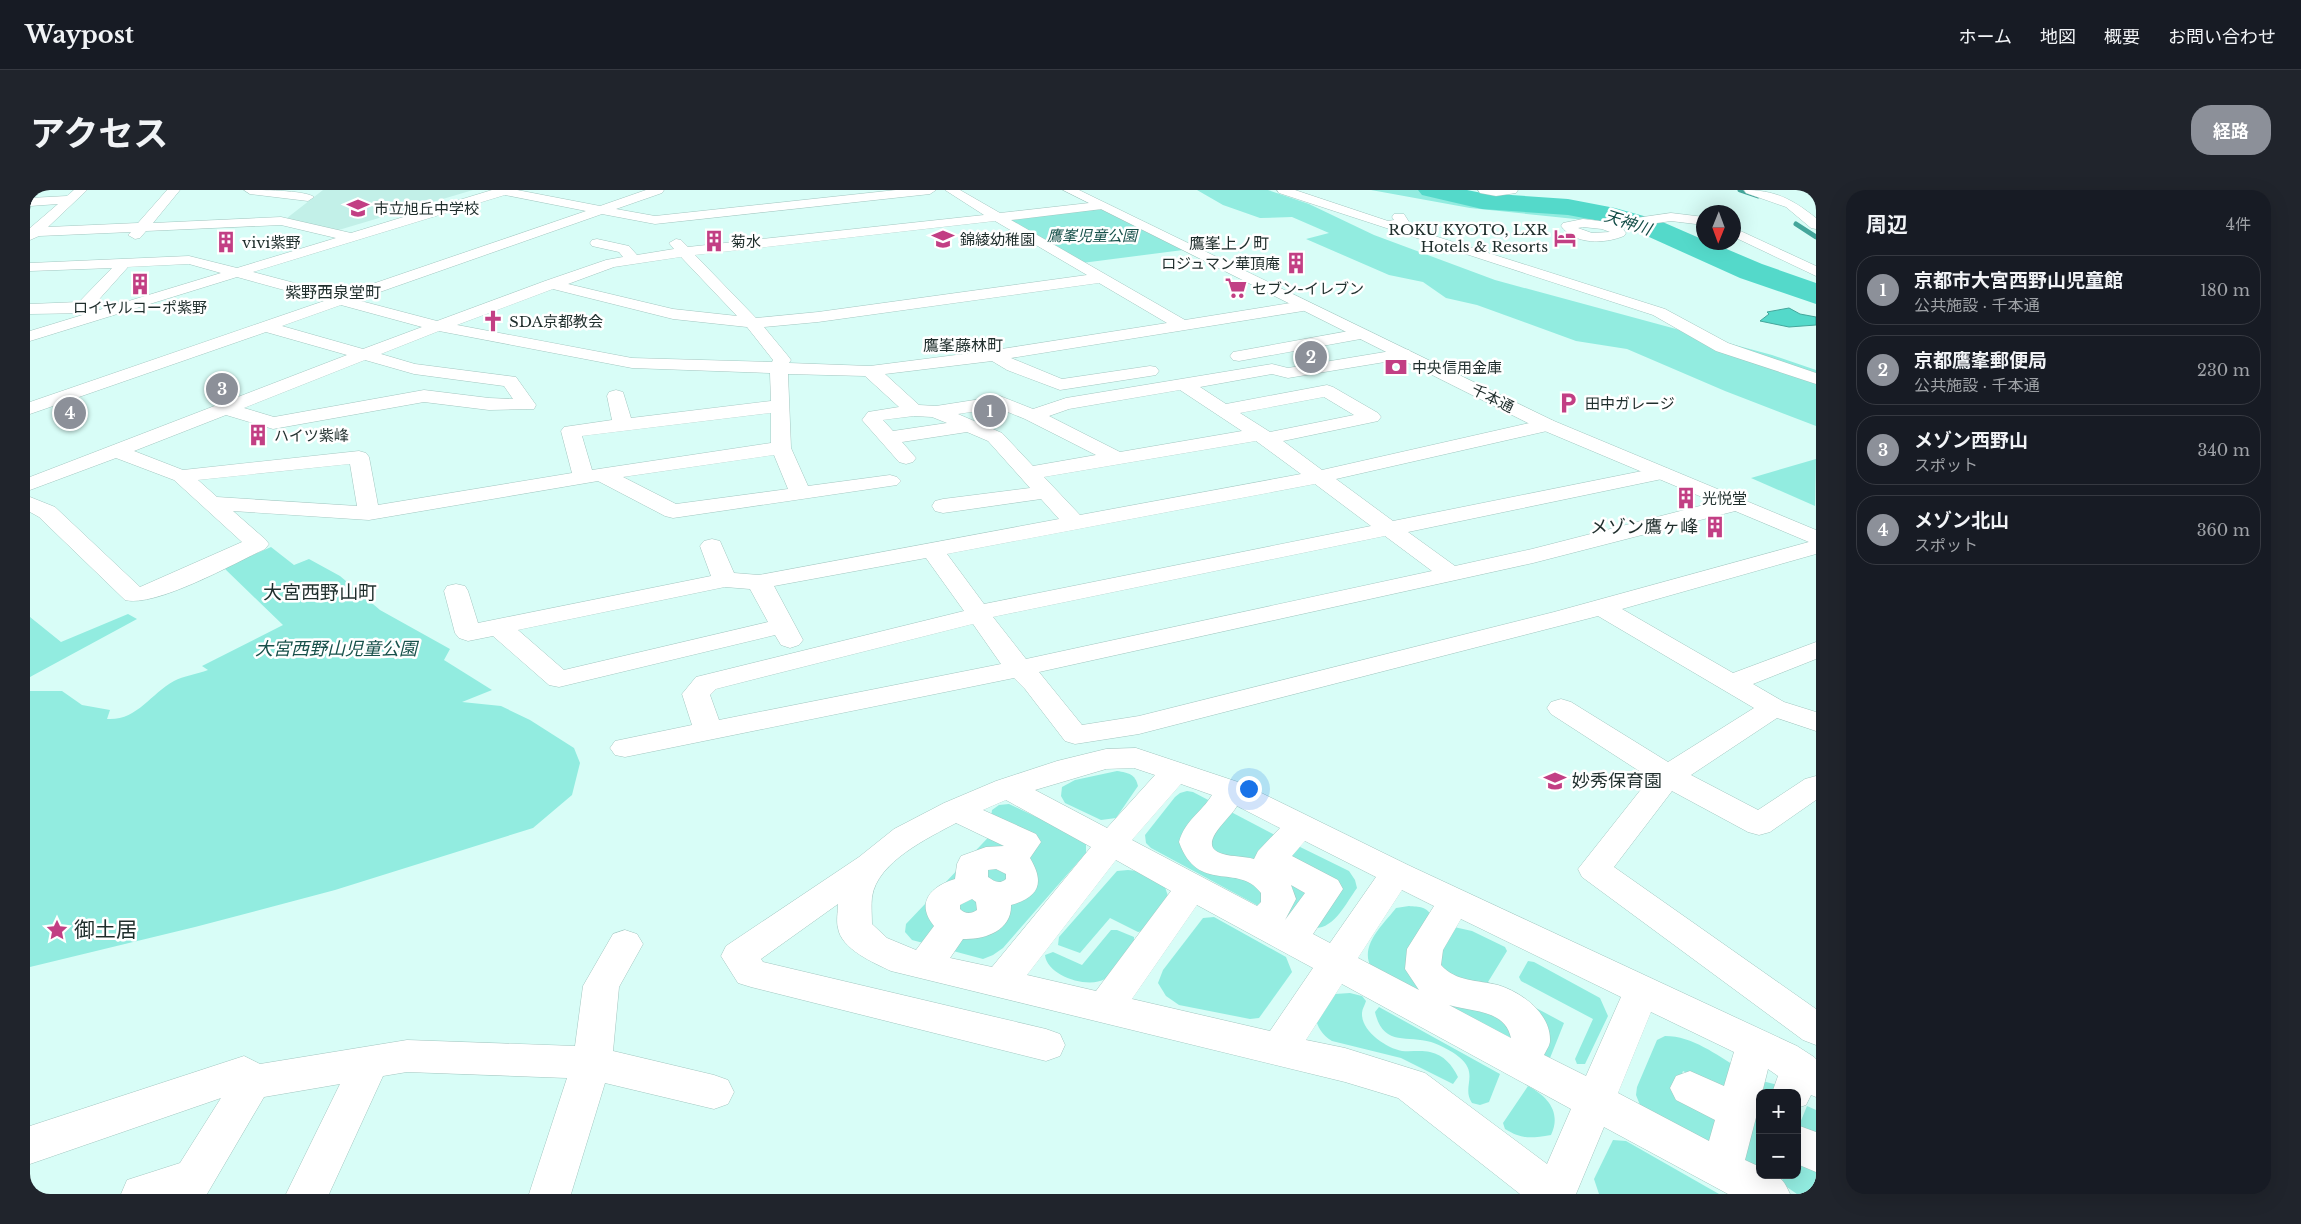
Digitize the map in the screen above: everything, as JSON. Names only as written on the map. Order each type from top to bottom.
[{"type":"street","points":[[32,234],[81,190]]},
{"type":"street","points":[[118,255],[174,190]]},
{"type":"street","points":[[250,190],[312,194]]},
{"type":"street","points":[[30,336],[231,271],[500,190],[655,220],[930,190]]},
{"type":"street","points":[[30,408],[658,190]]},
{"type":"street","points":[[951,190],[1181,324]]},
{"type":"street","name":"千本通","points":[[1069,190],[1098,206],[1547,425],[1816,538]]},
{"type":"street","points":[[1284,190],[1393,221],[1658,312],[1722,347],[1816,379]]},
{"type":"street","points":[[1484,190],[1496,192],[1512,190]]},
{"type":"street","points":[[1750,190],[1790,204],[1816,224]]},
{"type":"street","points":[[281,221],[312,194]]},
{"type":"street","points":[[30,202],[71,200]]},
{"type":"street","points":[[528,208],[553,200]]},
{"type":"street","points":[[30,484],[228,409],[438,326],[594,268],[633,259],[684,252],[1098,206]]},
{"type":"street","points":[[1615,225],[1671,217],[1696,220]]},
{"type":"street","points":[[655,220],[752,323],[782,360],[779,367],[781,448],[801,493]]},
{"type":"street","points":[[1650,220],[1696,228]]},
{"type":"street","points":[[32,234],[281,221],[346,236]]},
{"type":"street","points":[[1741,235],[1816,272]]},
{"type":"street","points":[[597,243],[624,249],[633,259]]},
{"type":"street","points":[[1741,246],[1781,266],[1816,278]]},
{"type":"street","points":[[30,309],[87,308],[121,267],[118,255]]},
{"type":"street","points":[[30,275],[36,266],[118,255],[182,259],[438,326],[632,363],[870,371],[890,370],[1303,306]]},
{"type":"street","points":[[30,328],[87,308],[231,271]]},
{"type":"street","points":[[550,284],[673,314],[752,323],[818,318],[1101,278]]},
{"type":"street","points":[[228,409],[273,422],[424,396],[489,404],[527,405],[510,381],[414,368],[264,326]]},
{"type":"street","points":[[1218,360],[1325,342],[1360,334]]},
{"type":"street","points":[[995,354],[1013,366],[1060,385],[1169,368]]},
{"type":"street","points":[[1032,414],[1066,404],[1272,369],[1288,373],[1403,354]]},
{"type":"street","points":[[870,371],[914,410]]},
{"type":"street","points":[[1140,372],[1162,388]]},
{"type":"street","points":[[424,396],[458,375]]},
{"type":"street","points":[[1183,384],[1263,437],[1451,574]]},
{"type":"street","points":[[1029,473],[1263,437],[1371,416],[1327,391],[1223,410]]},
{"type":"street","points":[[616,396],[623,424]]},
{"type":"street","points":[[906,458],[872,420],[875,416],[914,410],[936,412],[1000,402],[1032,414],[1117,458]]},
{"type":"street","points":[[780,406],[571,431],[592,476],[673,511],[890,481]]},
{"type":"street","points":[[936,412],[995,437],[1074,523]]},
{"type":"street","points":[[456,591],[468,633],[725,580],[758,582],[1318,477],[1547,425]]},
{"type":"street","points":[[888,438],[969,426]]},
{"type":"street","points":[[212,503],[369,513],[592,476],[781,448]]},
{"type":"street","points":[[30,504],[47,512],[134,595],[149,592],[257,544],[181,476],[116,451]]},
{"type":"street","points":[[181,476],[359,457],[369,513]]},
{"type":"street","points":[[708,731],[696,694],[706,683],[978,614],[1662,473]]},
{"type":"street","points":[[943,506],[1046,492]]},
{"type":"street","points":[[625,748],[1022,668],[1533,556],[1736,504]]},
{"type":"street","points":[[712,546],[725,580]]},
{"type":"street","points":[[932,549],[1012,660],[1022,668],[1075,735],[1139,725],[1602,608],[1682,587],[1816,547]]},
{"type":"street","points":[[758,582],[800,660]]},
{"type":"street","points":[[1602,608],[1774,708],[1816,722]]},
{"type":"street","points":[[498,627],[559,679],[782,626]]},
{"type":"street","points":[[1732,683],[1816,650]]},
{"type":"street","points":[[1561,708],[1668,776],[1759,824],[1816,786]]},
{"type":"street","points":[[1774,708],[1668,776],[1594,869],[1816,1029]]},
{"type":"street","points":[[1046,1045],[751,973],[739,956],[871,864],[906,837],[955,810],[1007,788],[1068,768],[1106,759],[1136,758],[1230,790],[1396,873],[1755,1044],[1803,1081]]},
{"type":"street","points":[[1000,984],[1111,844],[1176,772]]},
{"type":"street","points":[[1007,788],[1722,1170],[1765,1186]]},
{"type":"street","points":[[1230,790],[1218,810],[1198,832],[1195,842],[1202,857],[1213,864],[1250,869],[1265,876],[1275,885],[1278,894],[1276,931]]},
{"type":"street","points":[[925,966],[955,924],[978,926],[993,917],[996,910],[984,891],[1006,894],[1021,886],[1024,878],[1022,870],[1011,860],[1025,842],[955,810]]},
{"type":"street","points":[[1276,931],[1326,889],[1270,859],[1301,826]]},
{"type":"street","points":[[871,864],[855,896],[855,929],[875,948],[904,961],[1345,1065],[1411,1085],[1554,1194],[1596,1101],[1642,990]]},
{"type":"street","points":[[1279,1049],[1396,873]]},
{"type":"street","points":[[1105,1008],[1192,887]]},
{"type":"street","points":[[1454,901],[1425,949],[1423,968],[1433,981],[1453,992],[1497,1000],[1512,1009],[1527,1023],[1532,1041],[1522,1062]]},
{"type":"street","points":[[550,1194],[592,1064],[601,986],[625,944]]},
{"type":"street","points":[[1722,1170],[1755,1044]]},
{"type":"street","points":[[142,1194],[189,1186],[252,1082],[407,1056],[592,1064],[714,1092]]},
{"type":"street","points":[[306,1194],[370,1062]]},
{"type":"street","points":[[30,1145],[244,1073],[252,1082]]},
{"type":"street","points":[[1690,1088],[1737,1111]]},
{"type":"street","points":[[1801,1145],[1816,1153]]},
{"type":"shaded area","name":"市立旭丘中学校","points":[[323,190],[473,190],[332,232],[287,218]]},
{"type":"shaded area","points":[[1789,308],[1800,314],[1816,317],[1816,325],[1789,327],[1760,321],[1769,314],[1767,312]]},
{"type":"green space","points":[[1197,190],[1268,190],[1309,204],[1374,235],[1495,280],[1772,355],[1816,370],[1816,426],[1725,391],[1627,349],[1576,341],[1477,305],[1446,298],[1423,282],[1389,275],[1306,239],[1329,233],[1292,217],[1260,218],[1223,205]]},
{"type":"green space","points":[[1371,190],[1422,190],[1478,202],[1565,208],[1595,218],[1585,220],[1470,208]]},
{"type":"green space","name":"鷹峯児童公園","points":[[1091,209],[1103,210],[1183,250],[1082,263],[1008,219]]},
{"type":"green space","points":[[1816,459],[1815,506],[1751,478]]},
{"type":"green space","name":"大宮西野山児童公園","points":[[271,547],[294,565],[309,559],[340,576],[380,610],[450,649],[444,660],[492,690],[462,702],[501,706],[530,720],[574,748],[580,763],[572,795],[533,828],[335,890],[195,927],[30,967],[30,691],[62,691],[82,705],[110,710],[107,719],[118,718],[127,716],[143,706],[165,686],[174,681],[208,670],[202,666],[283,625],[224,568]]},
{"type":"green space","points":[[128,614],[137,619],[30,677],[30,617],[61,642]]},
{"type":"green space","points":[[1117,771],[1131,775],[1138,786],[1116,818],[1101,820],[1065,803],[1061,796],[1062,787],[1075,780]]},
{"type":"green space","points":[[1187,791],[1193,792],[1275,835],[1311,888],[1290,923],[1151,848],[1146,843],[1145,835],[1175,797]]},
{"type":"green space","points":[[1009,804],[1074,835],[1086,844],[1086,853],[1003,948],[993,955],[983,959],[912,940],[905,932],[906,924],[1000,825],[991,818],[992,810],[999,805]]},
{"type":"green space","points":[[1292,843],[1349,871],[1355,880],[1357,888],[1344,908],[1327,925],[1313,928],[1340,890],[1280,859]]},
{"type":"green space","points":[[1117,871],[1137,871],[1165,887],[1168,896],[1143,931],[1138,932],[1110,918],[1080,953],[1058,945],[1059,937]]},
{"type":"green space","points":[[1409,906],[1425,909],[1432,917],[1410,957],[1499,1008],[1515,1042],[1371,967],[1368,959],[1370,943],[1396,908]]},
{"type":"green space","points":[[1214,917],[1286,957],[1292,972],[1259,1018],[1250,1019],[1179,1005],[1166,996],[1158,983],[1163,970],[1203,918]]},
{"type":"green space","points":[[1454,927],[1472,931],[1505,947],[1507,951],[1488,982],[1564,1023],[1550,1058],[1542,1057],[1545,1037],[1444,980],[1436,952]]},
{"type":"green space","points":[[1111,930],[1117,930],[1134,937],[1134,943],[1117,967],[1105,979],[1098,982],[1089,982],[1069,979],[1053,969],[1047,962],[1045,955],[1053,952],[1082,965]]},
{"type":"green space","points":[[1528,961],[1534,962],[1600,998],[1608,1016],[1585,1064],[1577,1064],[1575,1059],[1593,1019],[1521,981],[1519,977]]},
{"type":"green space","points":[[1350,993],[1362,996],[1366,1001],[1362,1012],[1363,1020],[1376,1038],[1402,1051],[1427,1051],[1439,1055],[1453,1068],[1458,1077],[1453,1084],[1401,1058],[1332,1041],[1325,1036],[1317,1023],[1315,1015],[1335,994]]},
{"type":"green space","points":[[1379,1007],[1500,1074],[1489,1102],[1480,1105],[1472,1103],[1468,1091],[1468,1069],[1459,1057],[1442,1046],[1431,1042],[1397,1038],[1390,1035],[1379,1023],[1375,1012]]},
{"type":"green space","points":[[1665,1036],[1685,1039],[1695,1043],[1739,1068],[1727,1093],[1683,1071],[1675,1093],[1721,1114],[1708,1145],[1640,1105],[1636,1095],[1637,1087],[1657,1040]]},
{"type":"green space","points":[[1761,1083],[1774,1084],[1779,1089],[1760,1089]]},
{"type":"green space","points":[[1528,1086],[1547,1100],[1554,1112],[1554,1127],[1551,1135],[1527,1137],[1517,1135],[1505,1129],[1503,1123]]},
{"type":"green space","points":[[1756,1106],[1755,1168],[1744,1162]]},
{"type":"green space","points":[[1807,1106],[1816,1110],[1816,1143],[1801,1130],[1801,1121]]},
{"type":"green space","points":[[1613,1140],[1626,1141],[1719,1194],[1599,1194],[1594,1179]]},
{"type":"green space","points":[[1801,1156],[1816,1164],[1816,1194],[1797,1194],[1781,1183],[1782,1179],[1801,1179]]},
{"type":"waterway","name":"天神川","points":[[1431,190],[1482,201],[1568,207],[1615,216],[1648,226],[1751,271],[1816,294]]},
{"type":"waterway","points":[[1740,190],[1758,196]]},
{"type":"waterway","points":[[1796,224],[1816,237]]},
{"type":"place","name":"市立旭丘中学校","points":[[358,208]]},
{"type":"place","name":"ROKU KYOTO, LXR Hotels & Resorts","points":[[1565,238]]},
{"type":"place","name":"錦綾幼稚園","points":[[943,239]]},
{"type":"place","name":"菊水","points":[[714,241]]},
{"type":"place","name":"vivi紫野","points":[[226,242]]},
{"type":"place","name":"ロジュマン華頂庵","points":[[1296,263]]},
{"type":"place","name":"ロイヤルコーポ紫野","points":[[140,284]]},
{"type":"place","name":"セブン-イレブン","points":[[1236,288]]},
{"type":"place","name":"SDA京都教会","points":[[493,321]]},
{"type":"place","name":"京都鷹峯郵便局","points":[[1311,357]]},
{"type":"place","name":"中央信用金庫","points":[[1396,367]]},
{"type":"place","name":"メゾン西野山","points":[[222,389]]},
{"type":"place","name":"田中ガレージ","points":[[1568,403]]},
{"type":"place","name":"京都市大宮西野山児童館","points":[[990,411]]},
{"type":"place","name":"メゾン北山","points":[[70,413]]},
{"type":"place","name":"ハイツ紫峰","points":[[258,435]]},
{"type":"place","name":"光悦堂","points":[[1686,498]]},
{"type":"place","name":"メゾン鷹ヶ峰","points":[[1715,527]]},
{"type":"place","name":"妙秀保育園","points":[[1555,781]]},
{"type":"place","name":"御土居","points":[[57,930]]},
{"type":"district","name":"鷹峯上ノ町","points":[[1229,243]]},
{"type":"district","name":"紫野西泉堂町","points":[[333,292]]},
{"type":"district","name":"鷹峯藤林町","points":[[963,345]]},
{"type":"district","name":"大宮西野山町","points":[[320,592]]}]
